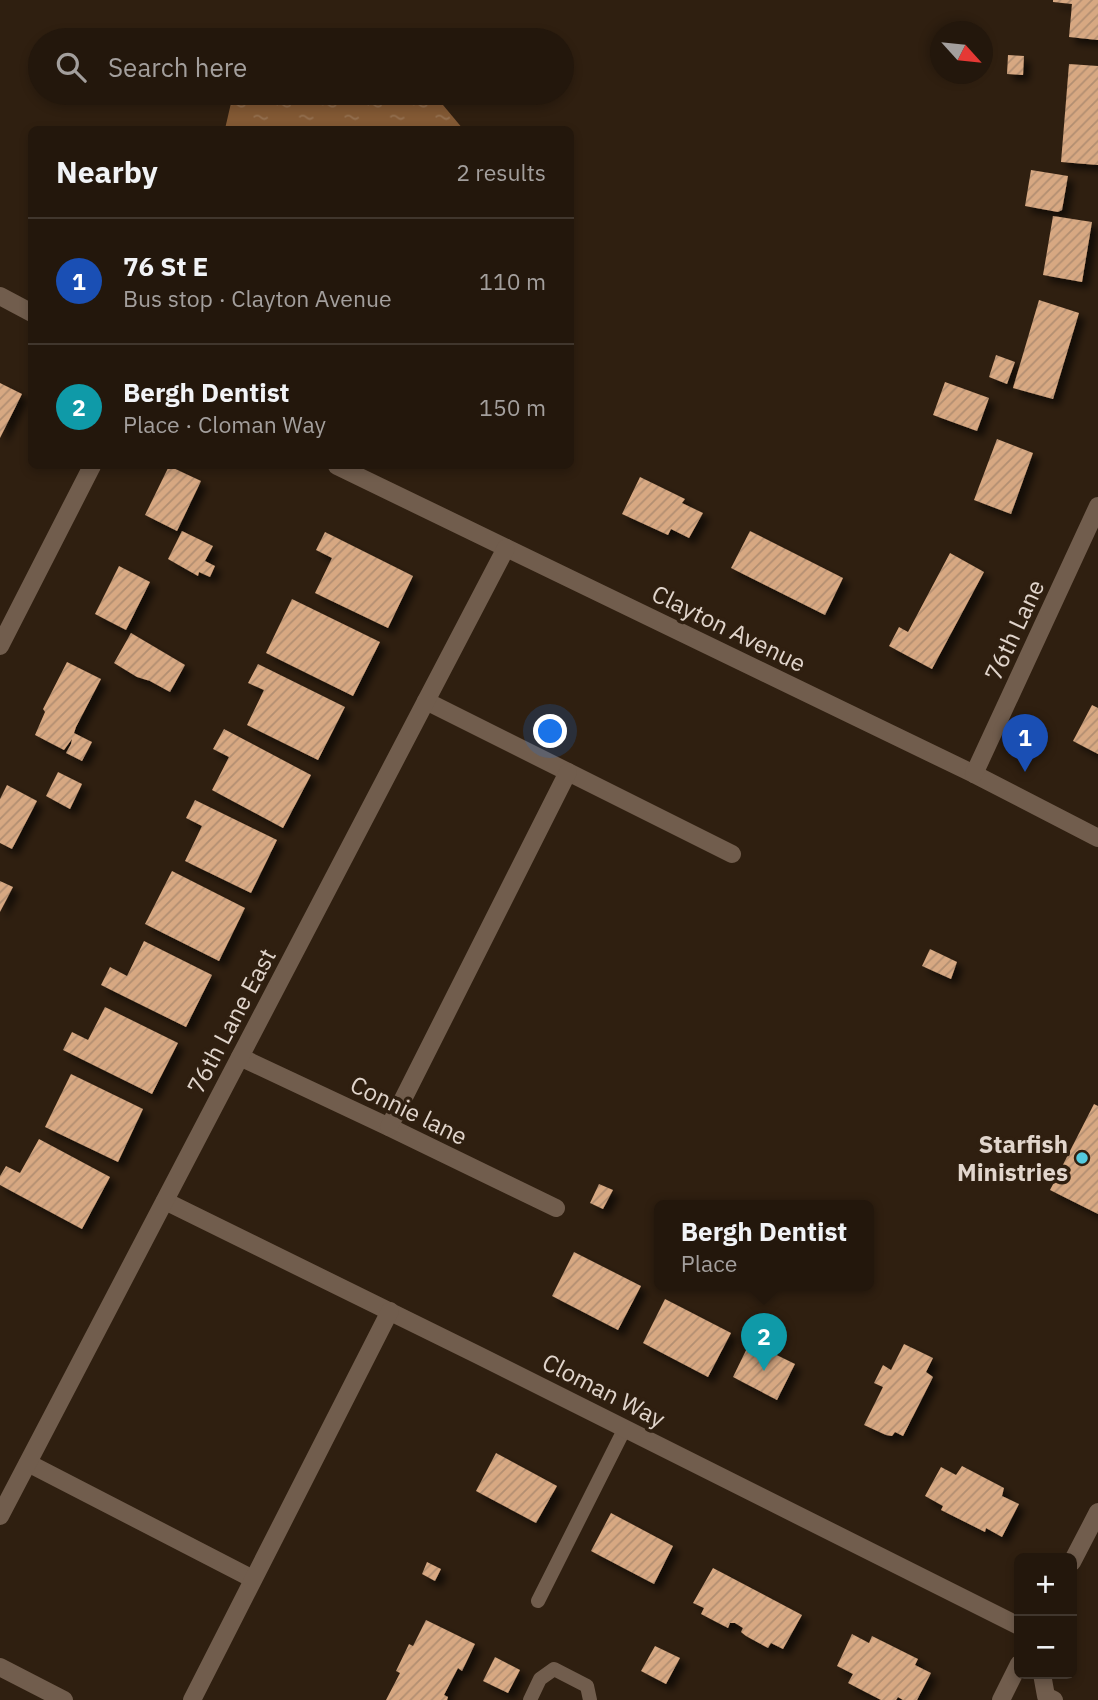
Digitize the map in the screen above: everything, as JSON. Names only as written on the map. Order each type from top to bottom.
[{"type":"street","points":[[0,296],[28,311]]},
{"type":"street","points":[[0,646],[90,469]]},
{"type":"street","name":"Clayton Avenue","points":[[343,469],[974,774],[1098,838]]},
{"type":"street","name":"76th Lane","points":[[974,774],[1098,506]]},
{"type":"street","name":"76th Lane East","points":[[0,1516],[506,548]]},
{"type":"street","points":[[426,701],[733,855]]},
{"type":"street","points":[[389,1127],[568,772]]},
{"type":"street","name":"Connie lane","points":[[240,1057],[555,1208]]},
{"type":"street","name":"Cloman Way","points":[[165,1201],[1014,1623]]},
{"type":"street","points":[[191,1700],[390,1311]]},
{"type":"street","points":[[28,1463],[253,1579]]},
{"type":"street","points":[[1077,1553],[1098,1513]]},
{"type":"street","points":[[0,1667],[64,1700]]},
{"type":"street","points":[[1001,1700],[1014,1674]]},
{"type":"street","points":[[1043,1679],[1046,1696],[1054,1700]]},
{"type":"lane","points":[[538,1601],[625,1428]]},
{"type":"lane","points":[[530,1700],[540,1679],[554,1669],[587,1686],[590,1700]]},
{"type":"water","points":[[231,105],[443,105],[460,126],[226,126]]},
{"type":"building","points":[[1053,0],[1098,0],[1098,40],[1069,37],[1072,4]]},
{"type":"building","points":[[1008,55],[1024,56],[1023,75],[1007,74]]},
{"type":"building","points":[[1069,64],[1098,66],[1098,165],[1061,162]]},
{"type":"building","points":[[1031,170],[1068,176],[1062,210],[1058,212],[1025,206]]},
{"type":"building","points":[[1053,216],[1092,222],[1082,282],[1043,275]]},
{"type":"building","points":[[1039,300],[1079,313],[1053,399],[1013,388]]},
{"type":"building","points":[[996,355],[1015,362],[1007,384],[989,377]]},
{"type":"building","points":[[945,382],[989,398],[977,431],[933,415]]},
{"type":"building","points":[[0,383],[22,394],[0,438]]},
{"type":"building","points":[[997,439],[1033,453],[1011,514],[974,500]]},
{"type":"building","points":[[168,469],[175,469],[201,481],[177,531],[145,515]]},
{"type":"building","points":[[640,477],[685,499],[682,503],[703,513],[689,538],[671,529],[668,535],[622,514]]},
{"type":"building","points":[[182,531],[213,546],[205,561],[215,566],[210,577],[199,572],[198,576],[168,559]]},
{"type":"building","points":[[750,531],[843,578],[825,615],[731,568]]},
{"type":"building","points":[[325,532],[413,576],[388,628],[315,593],[332,558],[316,550]]},
{"type":"building","points":[[950,553],[984,572],[932,669],[889,646],[899,627],[908,632]]},
{"type":"building","points":[[119,566],[150,582],[126,630],[95,614]]},
{"type":"building","points":[[292,599],[380,642],[353,696],[266,653]]},
{"type":"building","points":[[131,633],[185,665],[170,692],[114,663]]},
{"type":"building","points":[[67,662],[101,679],[74,733],[92,742],[82,761],[66,753],[72,739],[64,750],[35,735],[45,712],[43,709]]},
{"type":"building","points":[[258,664],[345,707],[318,760],[247,725],[264,690],[248,683]]},
{"type":"building","points":[[1092,705],[1098,708],[1098,754],[1073,741]]},
{"type":"building","points":[[224,729],[311,775],[283,828],[212,790],[229,757],[213,749]]},
{"type":"building","points":[[58,772],[82,784],[70,809],[46,796]]},
{"type":"building","points":[[7,785],[37,801],[12,849],[0,843],[0,799]]},
{"type":"building","points":[[195,800],[277,840],[251,893],[185,861],[202,826],[186,818]]},
{"type":"building","points":[[172,871],[245,908],[219,961],[145,924]]},
{"type":"building","points":[[0,881],[13,887],[0,912]]},
{"type":"building","points":[[144,941],[212,975],[186,1027],[101,985],[110,967],[127,976]]},
{"type":"building","points":[[930,949],[957,962],[951,979],[922,966]]},
{"type":"building","points":[[105,1007],[178,1043],[152,1094],[63,1050],[72,1032],[88,1040]]},
{"type":"building","points":[[71,1074],[143,1109],[118,1162],[45,1127]]},
{"type":"building","name":"Starfish Ministries","points":[[1094,1104],[1098,1106],[1098,1214],[1050,1190]]},
{"type":"building","points":[[39,1139],[110,1177],[82,1229],[0,1185],[0,1176],[6,1166],[20,1173]]},
{"type":"building","points":[[599,1184],[613,1190],[603,1209],[590,1203]]},
{"type":"building","points":[[574,1252],[641,1286],[618,1330],[552,1296]]},
{"type":"building","points":[[665,1299],[731,1333],[708,1377],[643,1343]]},
{"type":"building","points":[[750,1342],[795,1364],[777,1400],[733,1377]]},
{"type":"building","points":[[904,1344],[933,1358],[926,1372],[933,1377],[903,1436],[895,1432],[892,1436],[864,1425],[883,1387],[874,1383],[883,1365],[891,1370]]},
{"type":"building","points":[[496,1453],[557,1486],[536,1523],[476,1491]]},
{"type":"building","points":[[962,1466],[1004,1488],[1002,1496],[1019,1504],[1002,1537],[986,1528],[985,1532],[941,1510],[943,1506],[925,1496],[941,1467],[956,1475]]},
{"type":"building","points":[[611,1513],[673,1546],[654,1584],[591,1551]]},
{"type":"building","points":[[427,1562],[441,1569],[435,1581],[422,1574]]},
{"type":"building","points":[[713,1568],[802,1615],[783,1649],[771,1643],[768,1648],[746,1636],[741,1632],[743,1628],[735,1623],[730,1623],[728,1628],[701,1614],[704,1608],[693,1603]]},
{"type":"building","points":[[426,1620],[475,1644],[462,1671],[458,1668],[444,1695],[448,1697],[447,1700],[386,1700],[400,1673],[396,1671],[409,1644],[413,1646]]},
{"type":"building","points":[[852,1634],[869,1643],[872,1636],[918,1659],[915,1665],[931,1673],[917,1700],[903,1700],[898,1697],[896,1700],[881,1700],[848,1683],[853,1674],[837,1666]]},
{"type":"building","points":[[655,1646],[680,1658],[666,1684],[641,1671]]},
{"type":"building","points":[[495,1657],[520,1670],[508,1693],[483,1681]]},
{"type":"place","name":"76 St E","points":[[1025,772]]},
{"type":"place","name":"Starfish Ministries","points":[[1082,1158]]},
{"type":"place","name":"Bergh Dentist","points":[[764,1371]]}]
